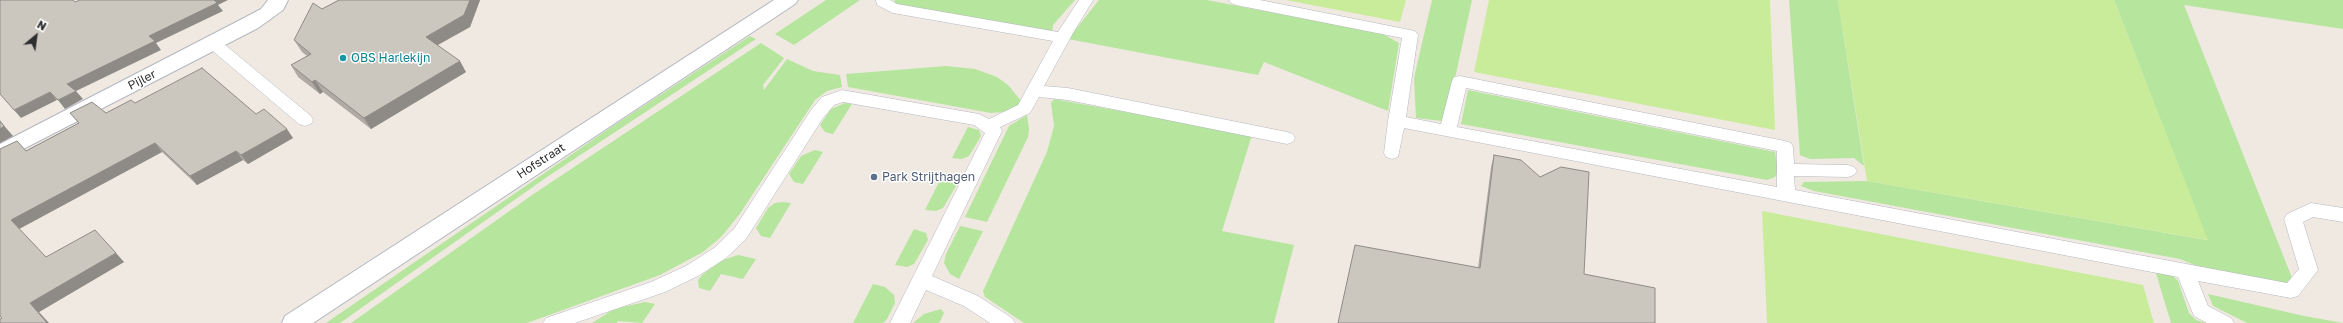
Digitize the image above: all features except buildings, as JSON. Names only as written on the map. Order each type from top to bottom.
[{"type":"main road","name":"Pijler","points":[[0,153],[268,13],[276,6],[278,0]]},
{"type":"main road","name":"Hofstraat","points":[[294,323],[788,0]]},
{"type":"lane","points":[[989,126],[1024,109],[1062,38],[1086,0]]},
{"type":"lane","points":[[1236,0],[1410,35],[1392,153]]},
{"type":"lane","points":[[882,2],[893,8],[1062,38]]},
{"type":"lane","points":[[213,43],[305,120]]},
{"type":"lane","points":[[1448,131],[1460,81],[1785,147],[1786,195]]},
{"type":"lane","points":[[1034,91],[1068,94],[1287,138]]},
{"type":"lane","points":[[553,323],[658,287],[692,271],[720,253],[740,234],[817,114],[828,101],[834,98],[851,96],[979,120],[994,131],[992,139],[900,323]]},
{"type":"lane","points":[[1396,121],[2291,290],[2309,270],[2293,219],[2311,210],[2343,215]]},
{"type":"lane","points":[[1786,170],[1848,171]]},
{"type":"lane","points":[[2185,270],[2201,311],[2224,323]]},
{"type":"lane","points":[[922,280],[970,301],[1005,323]]},
{"type":"green space","points":[[826,0],[860,0],[794,45],[775,34]]},
{"type":"green space","points":[[895,0],[1075,0],[1053,25],[1052,33],[893,5]]},
{"type":"green space","points":[[1099,0],[1207,0],[1383,34],[1399,43],[1388,111],[1264,62],[1258,75],[1068,39]]},
{"type":"green space","points":[[1286,0],[1406,0],[1400,22]]},
{"type":"green space","points":[[1432,0],[1472,0],[1447,115],[1442,121],[1416,118],[1414,78]]},
{"type":"green space","points":[[1489,0],[1770,0],[1775,130],[1474,72]]},
{"type":"green space","points":[[1789,0],[1838,0],[1864,166],[1854,158],[1810,159],[1800,155]]},
{"type":"green space","points":[[1838,0],[2114,0],[2208,240],[1867,181]]},
{"type":"green space","points":[[2114,0],[2343,0],[2343,29],[2184,5],[2296,288],[2197,266],[2180,259],[1814,191],[1801,186],[1804,182],[1867,181],[2207,240]]},
{"type":"green space","points":[[750,36],[756,39],[547,177],[340,323],[326,323],[613,126]]},
{"type":"green space","points":[[761,43],[784,58],[763,85],[764,90],[787,59],[813,71],[840,75],[842,87],[827,91],[815,100],[739,215],[721,237],[703,252],[660,275],[527,323],[351,323],[535,193]]},
{"type":"green space","points":[[946,66],[975,69],[997,77],[1008,85],[1022,102],[1016,108],[1004,112],[991,113],[848,87],[846,74]]},
{"type":"green space","points":[[1468,90],[1775,152],[1778,171],[1775,177],[1767,180],[1461,124]]},
{"type":"green space","points":[[1054,99],[1252,135],[1222,231],[1294,245],[1274,323],[1024,323],[985,297],[983,291],[1047,152],[1054,126],[1051,103]]},
{"type":"green space","points":[[845,103],[852,104],[833,134],[825,132],[820,125],[831,109]]},
{"type":"green space","points":[[1027,115],[1029,129],[1028,137],[987,222],[965,217],[1009,126]]},
{"type":"green space","points":[[968,127],[979,130],[981,136],[969,156],[962,159],[952,158]]},
{"type":"green space","points":[[815,150],[823,152],[803,184],[794,182],[789,174],[801,156]]},
{"type":"green space","points":[[942,176],[954,179],[956,186],[943,208],[936,211],[925,210]]},
{"type":"green space","points":[[775,203],[791,203],[770,238],[761,236],[756,228],[768,208]]},
{"type":"green space","points":[[1762,211],[2143,285],[2154,323],[1767,323]]},
{"type":"green space","points":[[960,226],[983,231],[959,279],[950,274],[944,263],[946,254]]},
{"type":"green space","points":[[914,229],[926,233],[928,240],[914,264],[907,267],[895,265]]},
{"type":"green space","points":[[738,255],[756,259],[743,279],[721,274],[710,291],[699,288],[698,280],[703,274],[723,260]]},
{"type":"green space","points":[[2155,270],[2173,276],[2178,281],[2189,313],[2196,320],[2206,323],[2171,323]]},
{"type":"green space","points":[[873,284],[885,287],[894,295],[895,303],[887,319],[883,323],[853,323]]},
{"type":"green space","points":[[2208,294],[2304,316],[2343,323],[2247,323],[2213,306]]},
{"type":"green space","points":[[645,302],[655,304],[642,323],[618,321],[617,323],[592,323],[614,309]]},
{"type":"green space","points":[[941,309],[944,313],[939,323],[913,323],[924,314]]},
{"type":"place","name":"OBS Harlekijn","points":[[343,58]]},
{"type":"place","name":"Park Strijthagen","points":[[874,177]]}]
